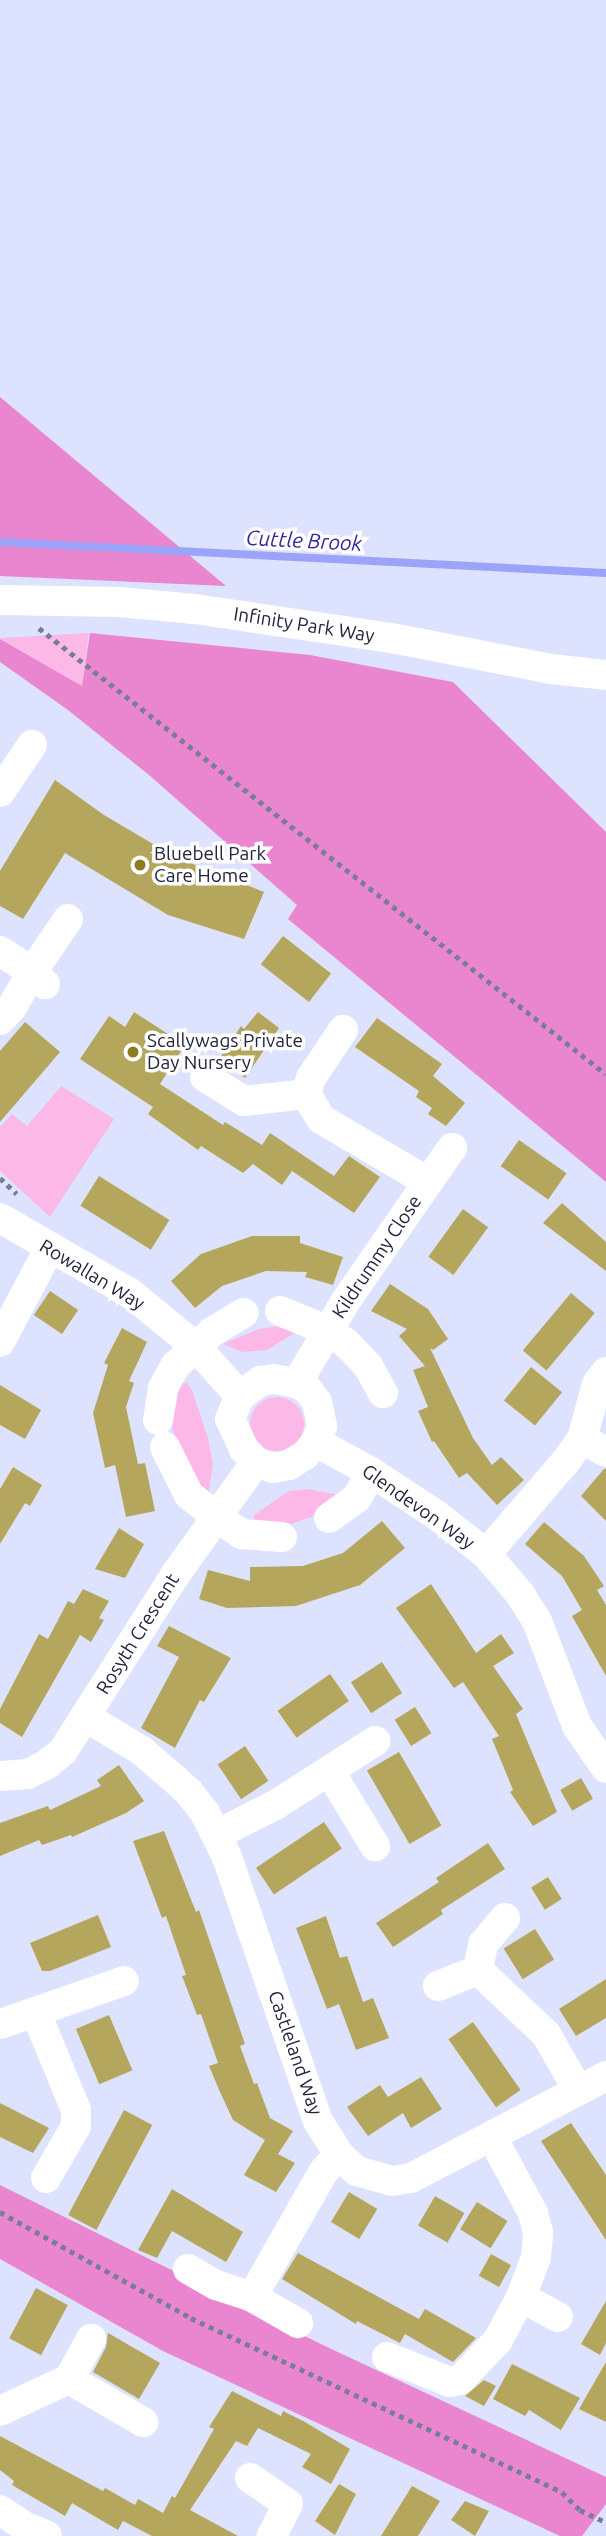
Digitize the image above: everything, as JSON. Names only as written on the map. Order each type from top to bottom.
[{"type":"street","name":"Infinity Park Way","points":[[0,600],[119,602],[195,609],[397,639],[551,669],[606,675]]},
{"type":"street","points":[[0,792],[32,745]]},
{"type":"street","points":[[0,1020],[38,978],[68,919]]},
{"type":"street","points":[[0,951],[38,978]]},
{"type":"street","points":[[205,1077],[244,1101],[306,1094],[311,1078],[343,1030]]},
{"type":"street","name":"Kildrummy Close","points":[[297,1383],[428,1182],[321,1119],[306,1094]]},
{"type":"street","points":[[428,1182],[452,1147]]},
{"type":"street","name":"Rowallan Way","points":[[0,1218],[49,1249],[130,1293],[195,1346],[240,1396]]},
{"type":"street","points":[[0,1342],[49,1249]]},
{"type":"street","points":[[280,1311],[329,1331],[346,1343],[368,1366],[383,1393]]},
{"type":"street","points":[[244,1313],[212,1332],[175,1366],[163,1388],[161,1434],[189,1495],[242,1534],[282,1537]]},
{"type":"street","points":[[486,1554],[566,1461],[594,1446],[597,1384],[606,1372]]},
{"type":"street","points":[[274,1378],[297,1383],[308,1390],[321,1414],[322,1426],[316,1442],[305,1455],[289,1465],[273,1468],[256,1462],[236,1437],[230,1419],[240,1396],[261,1381],[274,1378]]},
{"type":"street","name":"Glendevon Way","points":[[316,1442],[371,1472],[435,1514],[486,1554],[520,1594],[537,1621],[577,1726],[606,1768]]},
{"type":"street","name":"Rosyth Crescent","points":[[0,1776],[29,1774],[63,1751],[176,1575],[256,1462]]},
{"type":"street","points":[[328,1518],[357,1498],[371,1472]]},
{"type":"street","name":"Castleland Way","points":[[86,1717],[142,1751],[166,1770],[188,1791],[218,1835],[318,2121],[339,2155],[357,2171],[392,2181],[411,2178],[432,2170],[606,2076]]},
{"type":"street","points":[[218,1835],[330,1772],[375,1741]]},
{"type":"street","points":[[330,1772],[374,1846]]},
{"type":"street","points":[[478,1970],[483,1944],[505,1919]]},
{"type":"street","points":[[438,1986],[478,1970]]},
{"type":"street","points":[[478,1970],[546,2034],[578,2090]]},
{"type":"street","points":[[0,2024],[124,1981]]},
{"type":"street","points":[[36,2013],[76,2110],[76,2126],[46,2178]]},
{"type":"street","points":[[387,2357],[450,2382],[460,2381],[498,2340],[521,2297],[536,2257],[538,2232],[533,2213],[492,2137]]},
{"type":"street","points":[[252,2297],[324,2171],[339,2155]]},
{"type":"street","points":[[188,2269],[216,2285],[252,2297],[298,2323]]},
{"type":"street","points":[[521,2297],[558,2317]]},
{"type":"street","points":[[0,2411],[69,2378],[91,2339]]},
{"type":"street","points":[[69,2378],[143,2422]]},
{"type":"street","points":[[250,2478],[288,2504],[272,2536]]},
{"type":"path","points":[[26,627],[38,628],[606,1074]]},
{"type":"path","points":[[0,2212],[191,2318],[562,2492],[580,2510],[606,2522]]},
{"type":"shaded area","points":[[0,397],[226,586],[0,576]]},
{"type":"shaded area","points":[[89,633],[82,686],[0,639],[0,638]]},
{"type":"shaded area","points":[[90,633],[310,655],[453,682],[606,832],[606,1182],[288,919],[297,905],[149,775],[68,710],[0,662],[0,639],[82,686]]},
{"type":"shaded area","points":[[61,1086],[114,1119],[50,1217],[0,1171],[0,1127],[12,1114],[27,1126]]},
{"type":"shaded area","points":[[278,1326],[301,1329],[267,1350],[243,1352],[223,1344],[259,1329]]},
{"type":"shaded area","points":[[180,1383],[187,1383],[192,1390],[208,1438],[213,1466],[208,1495],[199,1494],[172,1427]]},
{"type":"shaded area","points":[[277,1397],[296,1405],[304,1424],[296,1443],[277,1451],[258,1443],[250,1424],[258,1405]]},
{"type":"shaded area","points":[[307,1489],[345,1496],[311,1517],[291,1524],[255,1522],[254,1515],[289,1491]]},
{"type":"shaded area","points":[[0,2185],[327,2347],[606,2477],[606,2504],[582,2536],[560,2536],[163,2351],[0,2259]]},
{"type":"building","name":"Bluebell Park Care Home","points":[[55,780],[104,815],[175,857],[264,892],[244,939],[168,915],[65,853],[23,919],[0,906],[0,871]]},
{"type":"building","points":[[283,936],[331,974],[309,1002],[261,964]]},
{"type":"building","points":[[134,1012],[185,1045],[160,1084],[223,1125],[225,1122],[262,1145],[270,1133],[334,1176],[349,1156],[380,1177],[354,1213],[292,1171],[282,1185],[253,1164],[243,1173],[201,1146],[198,1150],[148,1114],[153,1107],[80,1059],[109,1016],[125,1027]]},
{"type":"building","points":[[258,1012],[279,1028],[245,1078],[219,1059],[241,1026],[244,1029]]},
{"type":"building","points":[[377,1018],[442,1064],[433,1076],[465,1103],[446,1126],[428,1114],[432,1108],[416,1097],[419,1091],[355,1047]]},
{"type":"building","points":[[25,1022],[60,1052],[0,1122],[0,1051]]},
{"type":"building","points":[[519,1140],[567,1173],[548,1199],[501,1166]]},
{"type":"building","points":[[99,1176],[169,1220],[151,1250],[80,1206]]},
{"type":"building","points":[[562,1203],[606,1242],[606,1271],[543,1223]]},
{"type":"building","points":[[463,1209],[488,1227],[453,1275],[428,1257]]},
{"type":"building","points":[[252,1236],[300,1236],[300,1243],[343,1257],[333,1285],[305,1277],[307,1272],[266,1271],[222,1286],[195,1308],[171,1281],[201,1254]]},
{"type":"building","points":[[390,1284],[428,1309],[448,1339],[433,1350],[430,1348],[473,1438],[492,1465],[501,1457],[524,1480],[497,1505],[467,1473],[459,1478],[434,1441],[432,1442],[418,1411],[428,1407],[413,1370],[425,1366],[399,1336],[407,1329],[371,1311]]},
{"type":"building","points":[[50,1291],[78,1310],[62,1334],[34,1315]]},
{"type":"building","points":[[571,1293],[595,1313],[547,1370],[523,1350]]},
{"type":"building","points":[[122,1328],[147,1342],[129,1381],[134,1383],[126,1407],[138,1464],[145,1463],[155,1511],[126,1517],[115,1465],[105,1468],[93,1413],[108,1365],[104,1363]]},
{"type":"building","points":[[531,1367],[562,1392],[535,1426],[504,1400]]},
{"type":"building","points":[[0,1385],[41,1410],[25,1439],[0,1425]]},
{"type":"building","points":[[13,1467],[42,1485],[30,1506],[25,1503],[0,1544],[0,1489]]},
{"type":"building","points":[[606,1469],[606,1521],[581,1496]]},
{"type":"building","points":[[382,1521],[405,1548],[360,1585],[296,1606],[227,1608],[199,1599],[208,1570],[250,1581],[250,1567],[303,1566],[343,1553]]},
{"type":"building","points":[[544,1522],[584,1556],[604,1586],[597,1590],[606,1605],[606,1676],[572,1616],[582,1610],[562,1576],[525,1544]]},
{"type":"building","points":[[119,1528],[144,1544],[125,1578],[95,1569]]},
{"type":"building","points":[[431,1584],[476,1653],[501,1634],[514,1653],[493,1666],[523,1709],[516,1714],[557,1812],[533,1826],[510,1792],[513,1790],[492,1739],[499,1736],[463,1682],[454,1688],[396,1608]]},
{"type":"building","points":[[83,1589],[109,1601],[99,1618],[104,1620],[91,1642],[80,1635],[22,1737],[0,1723],[0,1709],[39,1634],[48,1639],[68,1601],[74,1604]]},
{"type":"building","points":[[169,1626],[231,1658],[204,1702],[200,1700],[175,1748],[141,1728],[179,1657],[157,1646]]},
{"type":"building","points":[[382,1662],[402,1693],[371,1713],[351,1682]]},
{"type":"building","points":[[330,1674],[349,1701],[297,1738],[278,1711]]},
{"type":"building","points":[[415,1707],[431,1733],[411,1746],[395,1720]]},
{"type":"building","points":[[245,1746],[268,1781],[241,1799],[218,1764]]},
{"type":"building","points":[[399,1752],[442,1826],[409,1844],[367,1770]]},
{"type":"building","points":[[119,1765],[144,1801],[126,1813],[72,1837],[71,1835],[42,1845],[39,1840],[0,1856],[0,1823],[48,1806],[50,1810],[101,1786],[97,1780]]},
{"type":"building","points":[[581,1778],[593,1799],[572,1811],[560,1790]]},
{"type":"building","points":[[324,1822],[342,1849],[274,1894],[256,1868]]},
{"type":"building","points":[[164,1831],[196,1912],[199,1910],[245,2044],[240,2046],[254,2084],[257,2083],[270,2118],[293,2131],[278,2154],[295,2163],[276,2192],[244,2175],[265,2140],[233,2120],[220,2092],[209,2066],[218,2063],[201,2014],[197,2015],[182,1976],[186,1975],[166,1916],[162,1918],[133,1841]]},
{"type":"building","points":[[488,1843],[505,1869],[441,1910],[443,1914],[393,1947],[376,1923],[439,1882],[436,1878]]},
{"type":"building","points":[[548,1877],[562,1899],[545,1910],[531,1888]]},
{"type":"building","points":[[98,1915],[111,1947],[50,1971],[42,1971],[30,1943]]},
{"type":"building","points":[[326,1916],[340,1958],[347,1956],[363,2002],[373,1998],[389,2038],[356,2050],[339,2004],[327,2009],[296,1928]]},
{"type":"building","points":[[535,1929],[554,1960],[523,1979],[504,1949]]},
{"type":"building","points":[[606,1979],[606,2018],[576,2036],[559,2009]]},
{"type":"building","points":[[109,2015],[132,2070],[99,2084],[76,2029]]},
{"type":"building","points":[[473,2022],[521,2090],[496,2107],[448,2039]]},
{"type":"building","points":[[421,2077],[442,2109],[411,2128],[403,2113],[368,2136],[347,2107],[380,2085],[388,2097]]},
{"type":"building","points":[[0,2103],[49,2128],[33,2153],[0,2137]]},
{"type":"building","points":[[124,2110],[152,2125],[96,2230],[68,2215]]},
{"type":"building","points":[[571,2123],[606,2175],[606,2240],[541,2141]]},
{"type":"building","points":[[172,2189],[243,2232],[226,2262],[172,2231],[157,2258],[138,2250]]},
{"type":"building","points":[[349,2192],[377,2209],[359,2239],[331,2222]]},
{"type":"building","points":[[435,2196],[464,2213],[447,2242],[418,2225]]},
{"type":"building","points":[[477,2202],[508,2221],[491,2248],[460,2229]]},
{"type":"building","points":[[298,2253],[419,2319],[425,2309],[476,2338],[453,2362],[405,2334],[400,2343],[357,2321],[356,2324],[282,2279]]},
{"type":"building","points":[[491,2254],[511,2265],[499,2287],[479,2276]]},
{"type":"building","points":[[36,2288],[68,2305],[41,2355],[9,2338]]},
{"type":"building","points":[[606,2301],[606,2343],[600,2355],[581,2344]]},
{"type":"building","points":[[108,2333],[160,2363],[139,2399],[93,2372],[106,2347]]},
{"type":"building","points":[[606,2362],[606,2422],[579,2409]]},
{"type":"building","points":[[512,2364],[580,2398],[561,2430],[529,2410],[525,2416],[493,2399]]},
{"type":"building","points":[[484,2380],[496,2386],[484,2406],[465,2396]]},
{"type":"building","points":[[232,2391],[281,2416],[283,2411],[350,2449],[331,2484],[302,2467],[311,2454],[258,2428],[247,2446],[236,2441],[190,2510],[238,2536],[152,2536],[123,2521],[118,2530],[72,2503],[65,2516],[12,2485],[14,2481],[0,2470],[0,2436],[103,2491],[105,2488],[135,2505],[138,2499],[163,2513],[172,2496],[175,2498],[214,2429],[209,2427]]},
{"type":"building","points":[[339,2484],[356,2494],[335,2535],[315,2521]]},
{"type":"building","points":[[412,2486],[440,2501],[418,2536],[381,2536]]},
{"type":"building","points":[[465,2501],[489,2511],[475,2536],[451,2520]]},
{"type":"waterway","name":"Cuttle Brook","points":[[0,542],[606,573]]},
{"type":"place","name":"Bluebell Park Care Home","points":[[140,865]]},
{"type":"place","name":"Scallywags Private Day Nursery","points":[[133,1052]]}]
